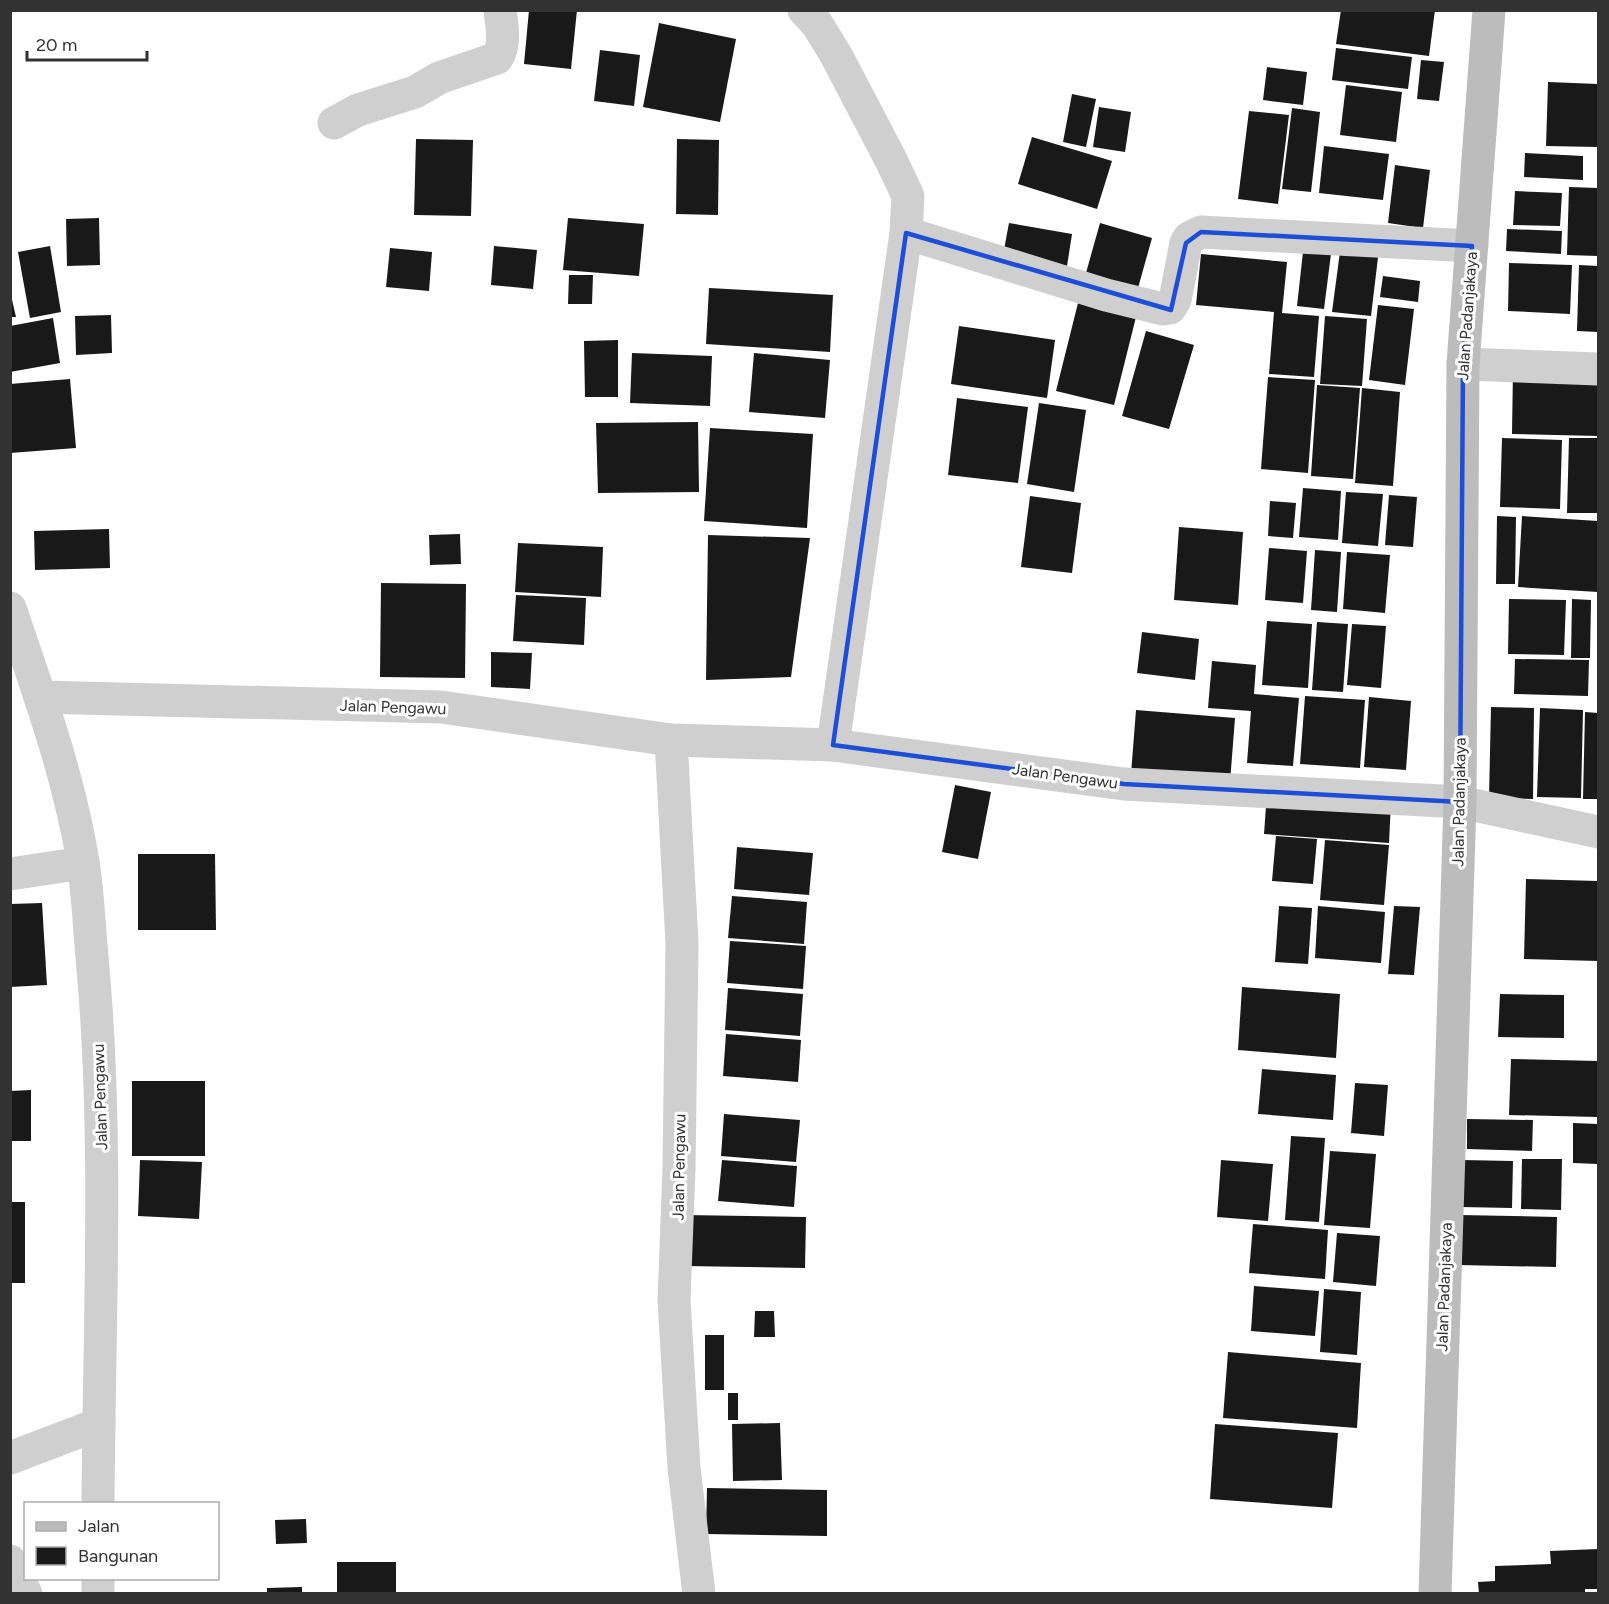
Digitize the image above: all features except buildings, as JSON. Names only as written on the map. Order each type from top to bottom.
[{"type":"street","points":[[333,123],[358,110],[415,92],[439,78],[497,58],[502,42],[500,10]]},
{"type":"street","points":[[804,10],[817,24],[836,55],[908,196],[906,232],[833,745]]},
{"type":"street","name":"Jalan Padanjakaya","points":[[1435,1593],[1460,802],[1463,364],[1489,10]]},
{"type":"street","points":[[906,232],[1106,295],[1163,309],[1170,308],[1175,300],[1186,243],[1189,238],[1201,232],[1472,246]]},
{"type":"street","points":[[1463,364],[1599,369]]},
{"type":"street","name":"Jalan Pengawu","points":[[10,608],[40,697],[73,810],[84,863],[96,1001],[103,1154],[98,1502]]},
{"type":"street","name":"Jalan Pengawu","points":[[40,697],[441,707],[671,740],[833,745],[1124,784],[1460,802],[1599,832]]},
{"type":"street","name":"Jalan Pengawu","points":[[671,740],[682,943],[680,1169],[675,1300],[684,1468],[699,1593]]},
{"type":"street","points":[[10,874],[84,863]]},
{"type":"street","points":[[10,1458],[99,1424]]},
{"type":"street","points":[[10,1561],[26,1593]]},
{"type":"highlighted area","points":[[1201,232],[1472,246],[1463,364],[1460,802],[1124,784],[833,745],[906,233],[1171,310],[1186,243]]}]
